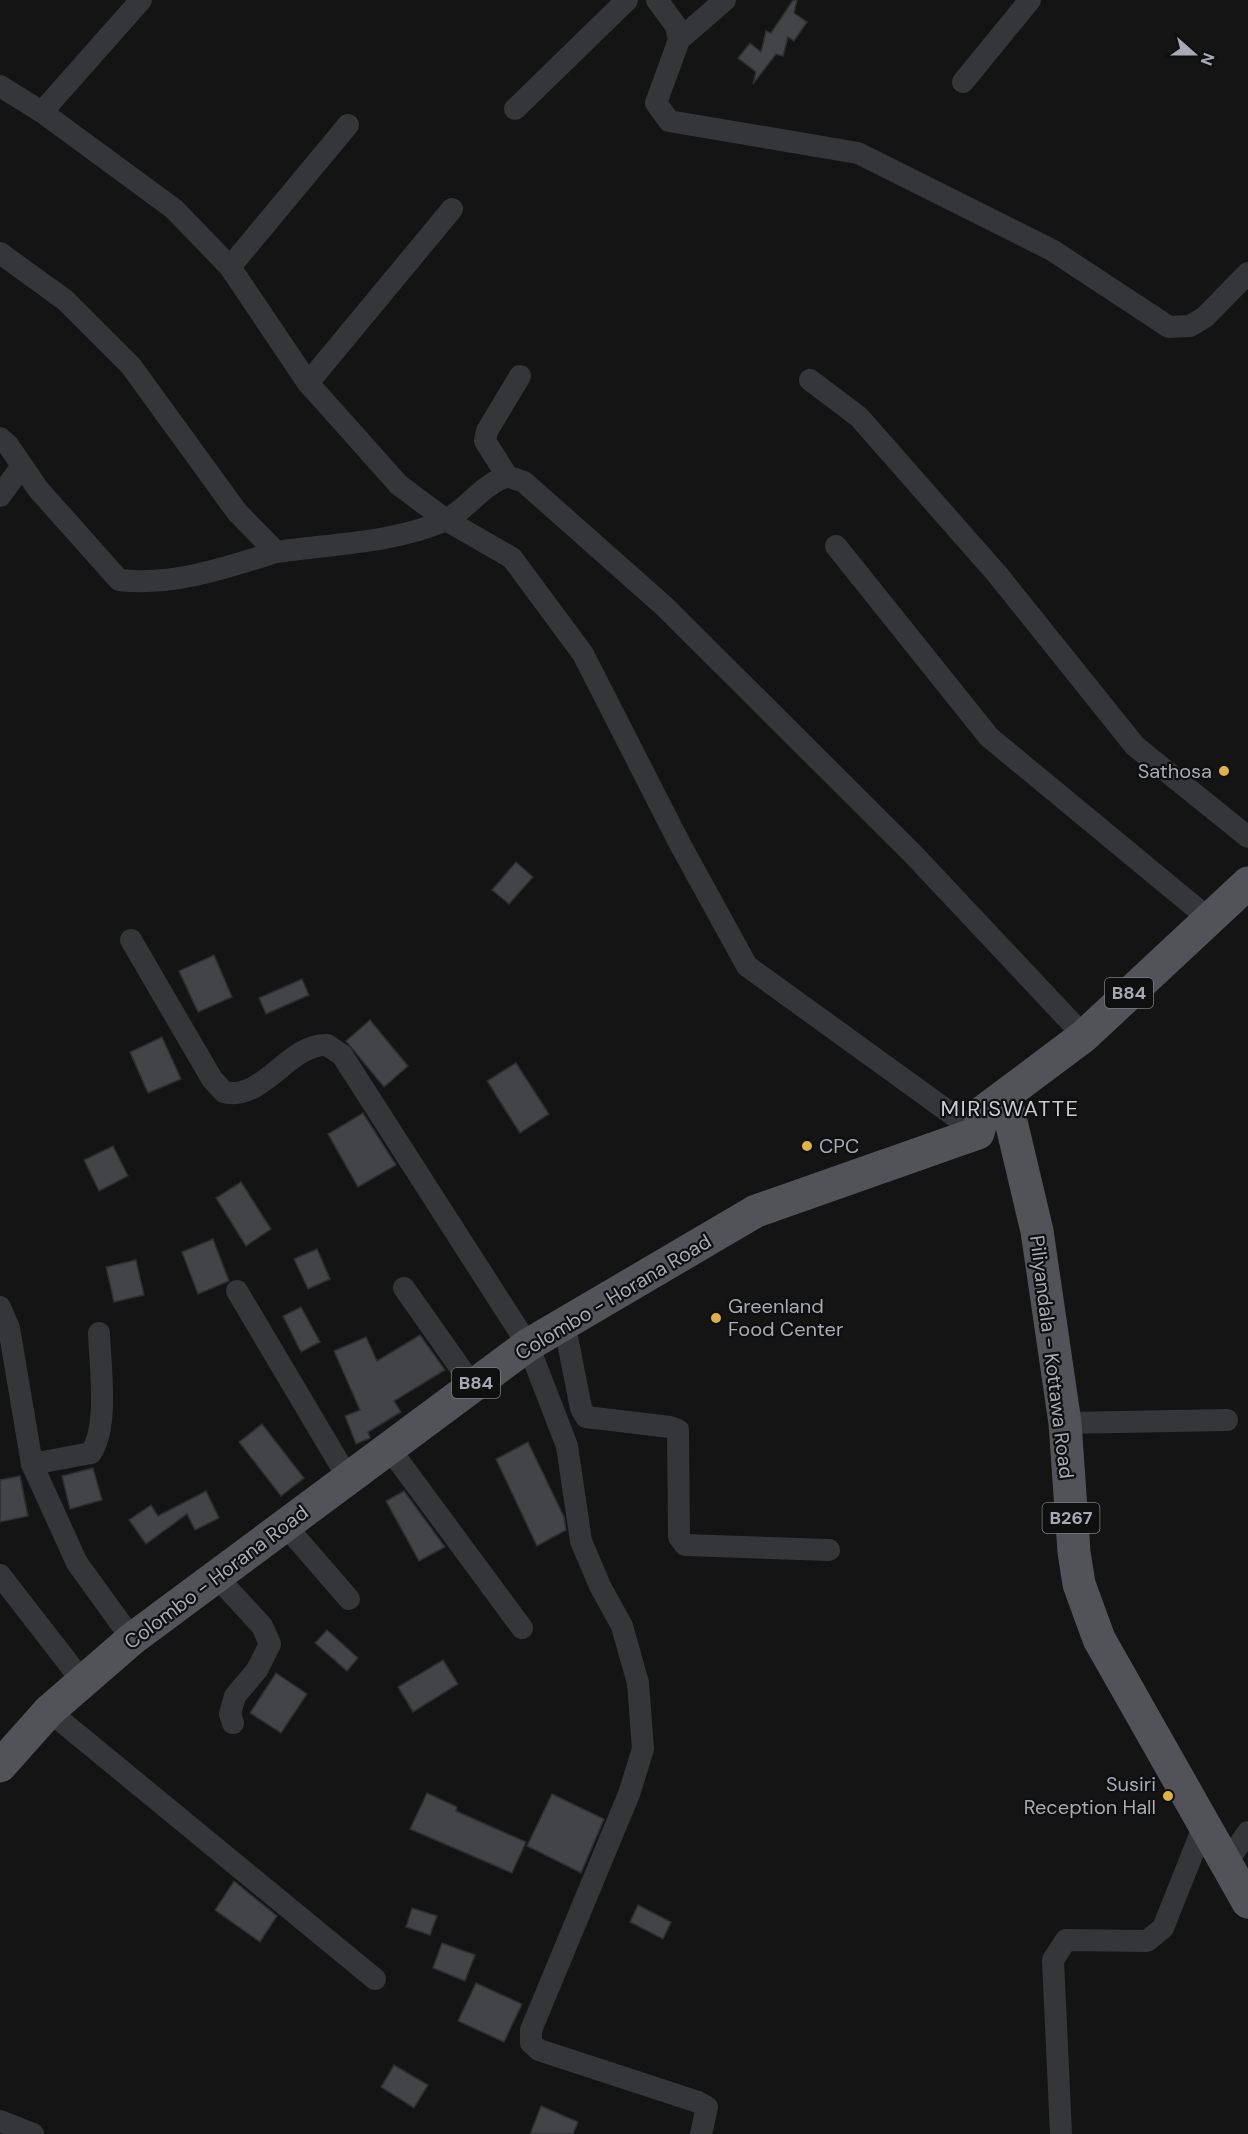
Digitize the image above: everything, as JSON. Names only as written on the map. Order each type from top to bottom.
[{"type":"main road","name":"B84","points":[[978,1133],[984,1111],[1084,1036],[1248,883]]},
{"type":"main road","name":"Piliyandala - Kottawa Road","points":[[1005,1096],[1037,1231],[1065,1423],[1074,1552],[1079,1584],[1099,1639],[1248,1902]]},
{"type":"main road","name":"Colombo - Horana Road","points":[[0,1766],[50,1711],[132,1639],[528,1345],[564,1322],[628,1289],[756,1211],[978,1133]]},
{"type":"street","points":[[42,112],[141,0]]},
{"type":"street","points":[[515,109],[627,0]]},
{"type":"street","points":[[657,0],[676,26],[679,40]]},
{"type":"street","points":[[725,0],[679,40],[657,103],[669,121],[858,153],[1052,250],[1169,327],[1190,326],[1205,317],[1248,273]]},
{"type":"street","points":[[963,82],[1030,0]]},
{"type":"street","points":[[0,86],[42,112],[174,209],[230,267],[308,383],[399,485],[446,520],[512,558],[583,654],[681,846],[747,966],[978,1133]]},
{"type":"street","points":[[230,267],[348,125]]},
{"type":"street","points":[[308,383],[452,209]]},
{"type":"street","points":[[0,252],[64,300],[131,366],[237,512],[276,552]]},
{"type":"street","points":[[520,376],[487,431],[485,441],[507,476],[524,482],[664,606],[913,854],[1084,1036]]},
{"type":"street","points":[[810,380],[859,417],[998,574],[1135,746],[1248,837]]},
{"type":"street","points":[[0,438],[8,445],[38,489],[119,580],[141,582],[221,569],[276,552],[412,532],[446,520],[490,482],[507,476]]},
{"type":"street","points":[[0,496],[22,466]]},
{"type":"street","points":[[836,546],[989,738],[1208,918]]},
{"type":"street","points":[[130,940],[212,1079],[224,1092],[242,1093],[310,1048],[327,1045],[342,1055],[528,1345],[567,1446],[581,1541],[600,1586],[622,1626],[638,1683],[643,1749],[630,1794],[531,2030],[531,2043],[539,2050],[698,2102],[707,2107],[701,2134]]},
{"type":"street","points":[[404,1288],[473,1386]]},
{"type":"street","points":[[237,1291],[348,1478]]},
{"type":"street","points":[[0,1307],[9,1328],[33,1464],[77,1563],[132,1639]]},
{"type":"street","points":[[564,1322],[581,1408],[586,1417],[670,1427],[678,1430],[679,1537],[685,1545],[829,1550]]},
{"type":"street","points":[[33,1464],[91,1453],[94,1448],[101,1427],[99,1333]]},
{"type":"street","points":[[1065,1423],[1227,1420]]},
{"type":"street","points":[[389,1448],[522,1628]]},
{"type":"street","points":[[285,1525],[349,1599]]},
{"type":"street","points":[[0,1575],[83,1682]]},
{"type":"street","points":[[216,1576],[262,1626],[270,1644],[257,1670],[235,1696],[230,1714],[233,1723]]},
{"type":"street","points":[[50,1711],[375,1979]]},
{"type":"street","points":[[1061,2134],[1053,1960],[1066,1940],[1147,1941],[1163,1928],[1204,1825]]},
{"type":"street","points":[[1226,1863],[1248,1832]]},
{"type":"street","points":[[0,2121],[33,2134]]},
{"type":"building","points":[[793,0],[797,0],[794,13],[807,22],[794,41],[788,37],[783,56],[776,54],[753,84],[756,72],[738,58],[750,43],[761,52],[766,31],[771,33]]},
{"type":"building","points":[[516,862],[533,877],[509,904],[492,890]]},
{"type":"building","points":[[214,955],[232,997],[198,1012],[179,971]]},
{"type":"building","points":[[302,979],[309,995],[266,1014],[259,998]]},
{"type":"building","points":[[370,1020],[408,1066],[384,1087],[346,1041]]},
{"type":"building","points":[[162,1037],[181,1079],[148,1093],[130,1052]]},
{"type":"building","points":[[516,1063],[549,1114],[520,1133],[487,1081]]},
{"type":"building","points":[[363,1113],[396,1165],[358,1187],[328,1134]]},
{"type":"building","points":[[113,1146],[128,1176],[99,1191],[84,1160]]},
{"type":"building","points":[[241,1182],[271,1229],[246,1246],[216,1198]]},
{"type":"building","points":[[213,1239],[229,1281],[198,1294],[182,1252]]},
{"type":"building","points":[[317,1249],[330,1279],[308,1289],[294,1259]]},
{"type":"building","points":[[136,1260],[144,1295],[114,1302],[106,1267]]},
{"type":"building","points":[[301,1307],[320,1342],[301,1352],[283,1316]]},
{"type":"building","points":[[420,1335],[445,1370],[394,1401],[401,1412],[368,1432],[370,1438],[356,1444],[345,1416],[360,1410],[334,1351],[366,1337],[377,1361]]},
{"type":"building","points":[[262,1424],[304,1478],[281,1496],[239,1442]]},
{"type":"building","points":[[528,1442],[564,1517],[566,1530],[537,1546],[496,1459]]},
{"type":"building","points":[[93,1468],[102,1500],[70,1509],[62,1476]]},
{"type":"building","points":[[20,1476],[28,1516],[0,1522],[0,1480]]},
{"type":"building","points":[[206,1491],[219,1518],[195,1530],[187,1514],[146,1544],[129,1520],[151,1505],[158,1516]]},
{"type":"building","points":[[404,1491],[445,1547],[419,1561],[386,1501]]},
{"type":"building","points":[[327,1630],[358,1658],[347,1671],[315,1643]]},
{"type":"building","points":[[443,1660],[458,1684],[413,1712],[398,1687]]},
{"type":"building","points":[[276,1673],[307,1694],[281,1733],[250,1713]]},
{"type":"building","points":[[427,1793],[457,1807],[456,1811],[526,1842],[512,1873],[410,1829]]},
{"type":"building","points":[[552,1794],[604,1819],[581,1873],[527,1846]]},
{"type":"building","points":[[234,1881],[277,1916],[260,1942],[215,1910]]},
{"type":"building","points":[[638,1905],[671,1922],[663,1939],[630,1922]]},
{"type":"building","points":[[412,1908],[437,1916],[430,1935],[406,1927]]},
{"type":"building","points":[[442,1943],[475,1955],[465,1981],[433,1968]]},
{"type":"building","points":[[476,1983],[522,2004],[504,2042],[458,2021]]},
{"type":"building","points":[[394,2065],[428,2085],[414,2108],[381,2087]]},
{"type":"building","points":[[541,2106],[578,2122],[573,2134],[530,2134]]},
{"type":"place","name":"Sathosa","points":[[1224,771]]},
{"type":"place","name":"CPC","points":[[807,1146]]},
{"type":"place","name":"Greenland Food Center","points":[[716,1318]]},
{"type":"place","name":"Susiri Reception Hall","points":[[1168,1796]]},
{"type":"district","name":"MIRISWATTE","points":[[1010,1108]]}]
